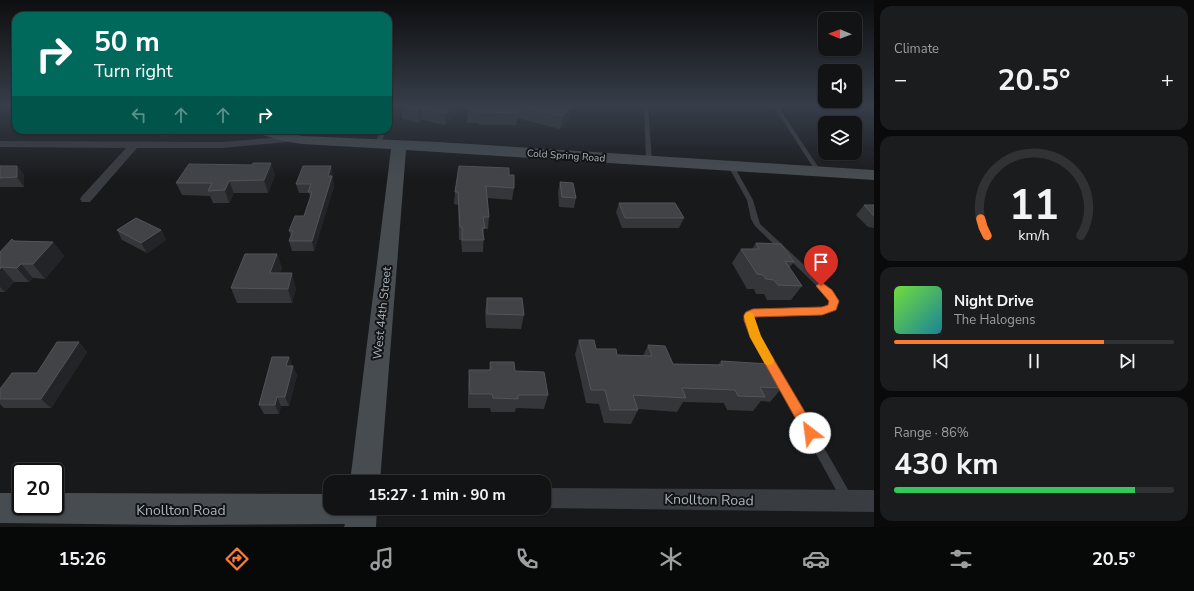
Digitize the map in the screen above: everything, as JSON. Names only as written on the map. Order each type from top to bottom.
[{"type":"street","name":"Cold Spring Road","points":[[275,134],[294,139],[386,139],[649,161],[874,175]]},
{"type":"street","points":[[0,144],[222,145],[294,139]]},
{"type":"street","name":"West 44th Street","points":[[364,475],[386,139]]},
{"type":"street","points":[[86,199],[135,144]]},
{"type":"street","name":"Knollton Road","points":[[551,498],[874,502]]},
{"type":"street","name":"Knollton Road","points":[[0,508],[169,510],[323,507]]},
{"type":"lane","points":[[647,130],[649,161]]},
{"type":"lane","points":[[791,130],[818,171]]},
{"type":"lane","points":[[731,166],[750,201],[757,225],[828,292],[834,301],[832,307],[822,311],[753,312],[749,315],[749,320],[756,337],[848,501]]},
{"type":"building","points":[[253,163],[271,163],[264,180],[229,181],[225,190],[208,191],[212,183],[176,183],[189,164],[252,165]]},
{"type":"building","points":[[0,166],[17,166],[17,177],[0,178]]},
{"type":"building","points":[[303,166],[331,166],[328,176],[332,176],[312,241],[289,241],[293,231],[289,231],[295,216],[304,216],[312,192],[308,192],[311,184],[296,184]]},
{"type":"building","points":[[459,166],[509,168],[509,175],[514,175],[514,188],[486,186],[489,217],[483,217],[485,228],[482,228],[484,240],[462,240],[458,192],[455,192]]},
{"type":"building","points":[[560,182],[573,183],[576,198],[562,197]]},
{"type":"building","points":[[619,203],[675,203],[684,218],[625,218]]},
{"type":"building","points":[[864,205],[874,205],[874,216]]},
{"type":"building","points":[[136,218],[161,230],[141,243],[117,230]]},
{"type":"building","points":[[12,239],[14,241],[53,242],[33,264],[21,264],[17,268],[1,267],[0,269],[0,252]]},
{"type":"building","points":[[756,243],[781,244],[794,262],[785,261],[802,286],[778,285],[774,280],[766,279],[763,275],[757,274],[741,249],[759,249]]},
{"type":"building","points":[[245,254],[277,254],[270,273],[292,273],[288,289],[231,288]]},
{"type":"building","points":[[487,298],[522,298],[524,315],[487,314]]},
{"type":"building","points":[[579,340],[594,340],[596,349],[616,349],[617,355],[652,356],[648,345],[665,346],[673,364],[723,365],[721,361],[769,364],[782,388],[760,387],[765,397],[738,396],[735,390],[682,388],[686,398],[633,395],[638,410],[610,410],[605,390],[591,390]]},
{"type":"building","points":[[57,342],[79,342],[41,399],[0,399],[0,389],[12,373],[37,373]]},
{"type":"building","points":[[272,357],[289,357],[286,366],[293,366],[285,397],[277,397],[275,405],[259,405]]},
{"type":"building","points":[[490,362],[514,362],[515,371],[544,372],[548,395],[518,395],[518,399],[493,398],[492,394],[470,394],[469,370],[491,370]]},
{"type":"slow traffic","points":[[749,316],[749,320],[756,337],[769,360]]},
{"type":"route","points":[[810,433],[756,337],[749,320],[749,315],[753,312],[822,311],[832,307],[834,301],[828,292],[821,286]]}]
